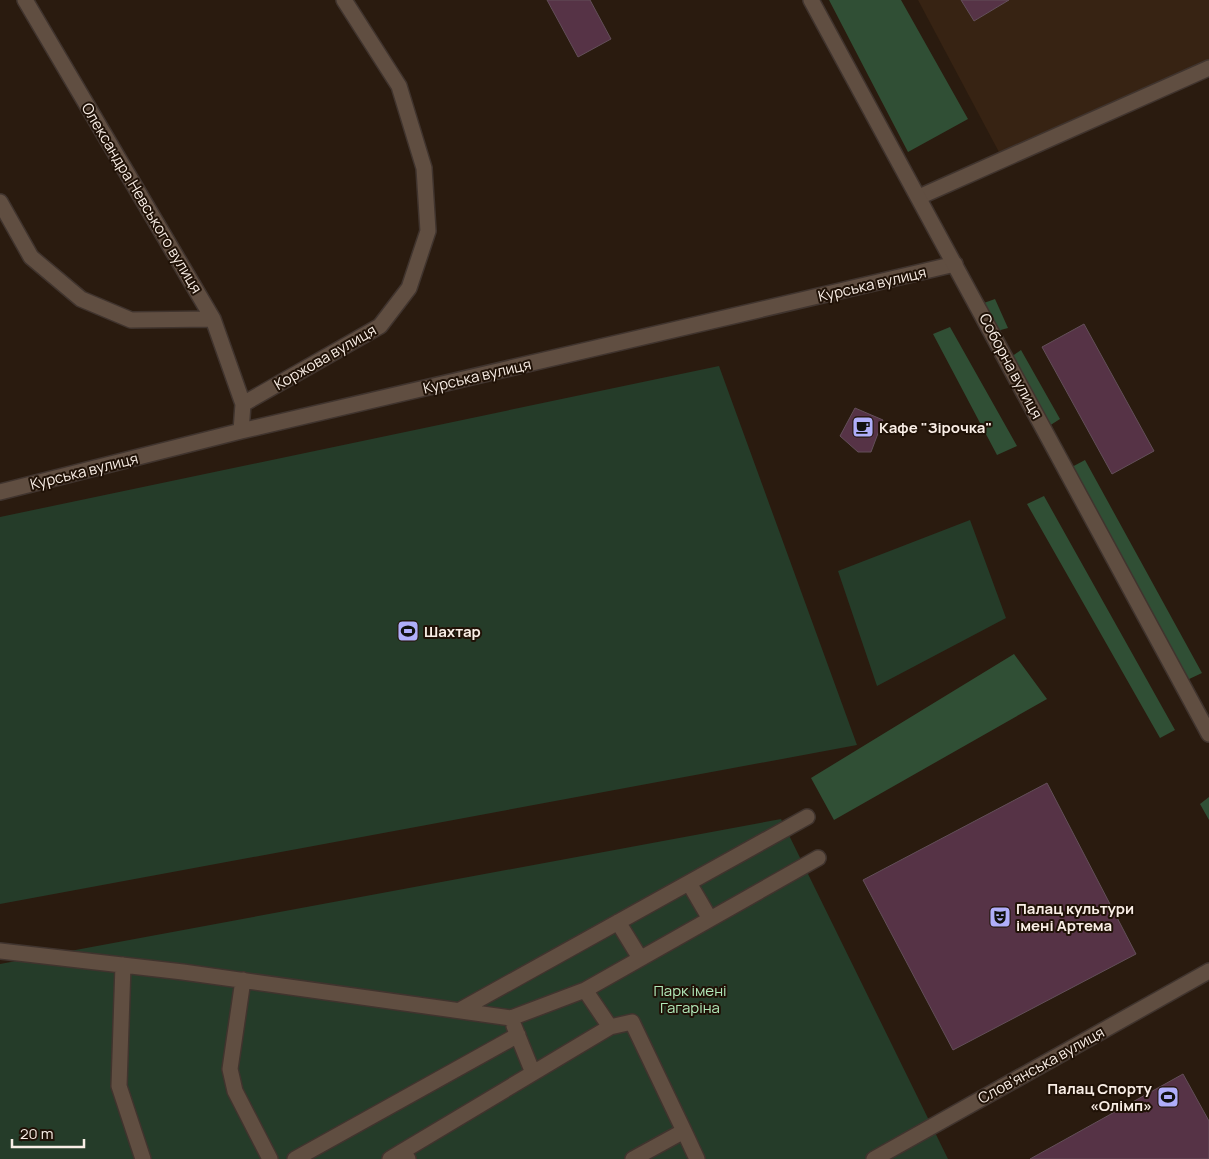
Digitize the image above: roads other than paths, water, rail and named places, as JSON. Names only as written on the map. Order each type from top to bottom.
[{"type":"street","name":"Олександра Невського вулиця","points":[[25,0],[213,319],[243,404]]},
{"type":"street","name":"Коржова вулиця","points":[[243,404],[380,326],[410,288],[428,231],[424,168],[399,86],[344,0]]},
{"type":"street","name":"Соборна вулиця","points":[[811,0],[956,264],[1209,734]]},
{"type":"street","points":[[919,197],[1209,68]]},
{"type":"street","points":[[0,202],[31,257],[81,299],[131,320],[213,319]]},
{"type":"street","name":"Курська вулиця","points":[[0,492],[241,431],[956,264]]},
{"type":"street","points":[[241,431],[243,404]]},
{"type":"street","points":[[460,1010],[807,818]]},
{"type":"street","points":[[0,951],[243,980],[511,1018],[585,990],[818,858]]},
{"type":"street","points":[[688,883],[710,919]]},
{"type":"street","points":[[618,922],[640,958]]},
{"type":"street","points":[[123,965],[119,1086],[143,1159]]},
{"type":"street","name":"Слов'янська вулиця","points":[[874,1159],[1209,971]]},
{"type":"street","points":[[243,980],[230,1069],[235,1091],[270,1159]]},
{"type":"street","points":[[585,990],[610,1027]]},
{"type":"street","points":[[511,1018],[533,1073]]},
{"type":"street","points":[[390,1159],[406,1155],[533,1073],[610,1027],[632,1022],[697,1159]]},
{"type":"street","points":[[295,1159],[518,1035]]},
{"type":"street","points":[[633,1159],[684,1132]]},
{"type":"place","name":"Кафе \"Зірочка\"","points":[[863,427]]},
{"type":"place","name":"Шахтар","points":[[408,631]]},
{"type":"place","name":"Палац культури імені Артема","points":[[1000,917]]},
{"type":"place","name":"Палац Спорту «Олімп»","points":[[1168,1097]]},
{"type":"park label","name":"Парк імені Гагаріна","points":[[690,998]]}]
